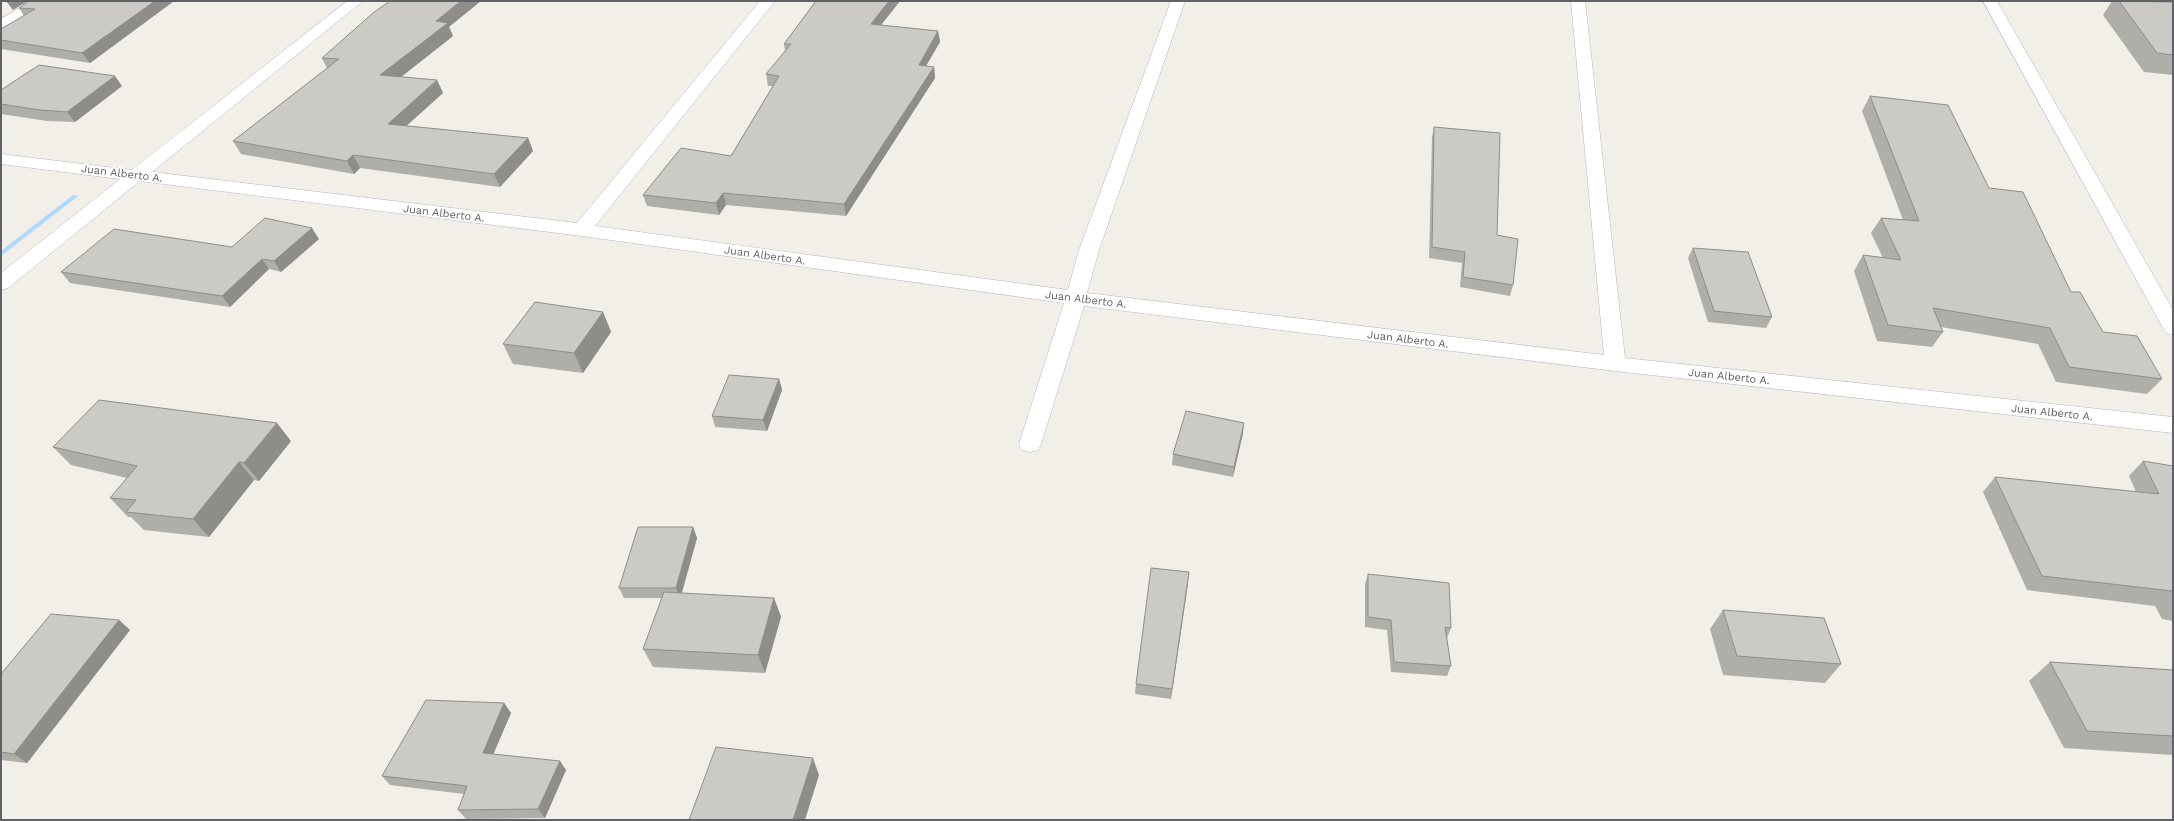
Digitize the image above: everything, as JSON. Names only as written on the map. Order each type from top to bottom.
[{"type":"street","points":[[1,26],[42,1]]},
{"type":"street","points":[[1,283],[356,1]]},
{"type":"street","points":[[582,230],[768,1]]},
{"type":"street","points":[[1030,444],[1076,298],[1089,250],[1178,1]]},
{"type":"street","points":[[1578,1],[1615,364]]},
{"type":"street","points":[[1990,1],[2173,328]]},
{"type":"street","points":[[2162,1],[2173,2]]},
{"type":"street","name":"Juan Alberto A.","points":[[1,159],[138,174],[582,230],[1076,298],[1615,364],[2173,425]]},
{"type":"water","points":[[73,195],[78,196],[1,256],[1,251]]},
{"type":"building","points":[[29,1],[155,1],[82,53],[1,40],[1,29],[35,9],[19,8]]},
{"type":"building","points":[[390,1],[461,1],[436,21],[448,23],[380,75],[437,80],[388,124],[528,138],[494,174],[353,155],[347,161],[233,141],[339,59],[322,58],[373,13]]},
{"type":"building","points":[[816,1],[889,1],[871,24],[938,31],[919,65],[934,67],[844,204],[723,193],[716,203],[643,195],[681,148],[731,156],[779,76],[766,74],[791,44],[784,44]]},
{"type":"building","points":[[2119,1],[2173,3],[2173,55],[2157,53]]},
{"type":"building","points":[[39,65],[115,76],[67,112],[40,110],[1,104],[1,90]]},
{"type":"building","points":[[1870,96],[1948,105],[1989,188],[2023,192],[2071,292],[2080,292],[2103,332],[2137,336],[2162,379],[2069,367],[2050,328],[1933,308],[1943,332],[1888,325],[1863,255],[1901,260],[1881,218],[1919,221]]},
{"type":"building","points":[[1434,127],[1500,133],[1497,235],[1518,239],[1513,285],[1463,277],[1465,252],[1432,247]]},
{"type":"building","points":[[265,218],[312,228],[274,261],[262,259],[222,296],[61,272],[114,229],[232,247]]},
{"type":"building","points":[[1693,248],[1748,252],[1772,317],[1714,311]]},
{"type":"building","points":[[535,302],[603,312],[574,353],[503,344]]},
{"type":"building","points":[[729,375],[779,379],[763,420],[712,416]]},
{"type":"building","points":[[99,400],[277,423],[244,463],[239,462],[193,519],[126,512],[136,500],[110,498],[137,466],[53,447]]},
{"type":"building","points":[[1186,411],[1244,423],[1234,467],[1173,454]]},
{"type":"building","points":[[2143,461],[2173,466],[2173,593],[2172,591],[2042,576],[1995,477],[2159,494]]},
{"type":"building","points":[[638,527],[693,527],[676,588],[619,588]]},
{"type":"building","points":[[1151,568],[1189,572],[1172,689],[1136,684]]},
{"type":"building","points":[[1368,574],[1449,583],[1451,628],[1445,627],[1451,666],[1394,662],[1391,620],[1368,617]]},
{"type":"building","points":[[664,592],[774,598],[758,655],[643,649]]},
{"type":"building","points":[[1723,610],[1824,618],[1841,664],[1737,656]]},
{"type":"building","points":[[51,614],[119,620],[14,754],[1,752],[1,674]]},
{"type":"building","points":[[2050,662],[2173,670],[2173,736],[2087,731]]},
{"type":"building","points":[[426,700],[504,703],[483,753],[560,761],[538,809],[458,810],[467,786],[382,776]]},
{"type":"building","points":[[716,747],[813,758],[793,820],[689,820]]}]
